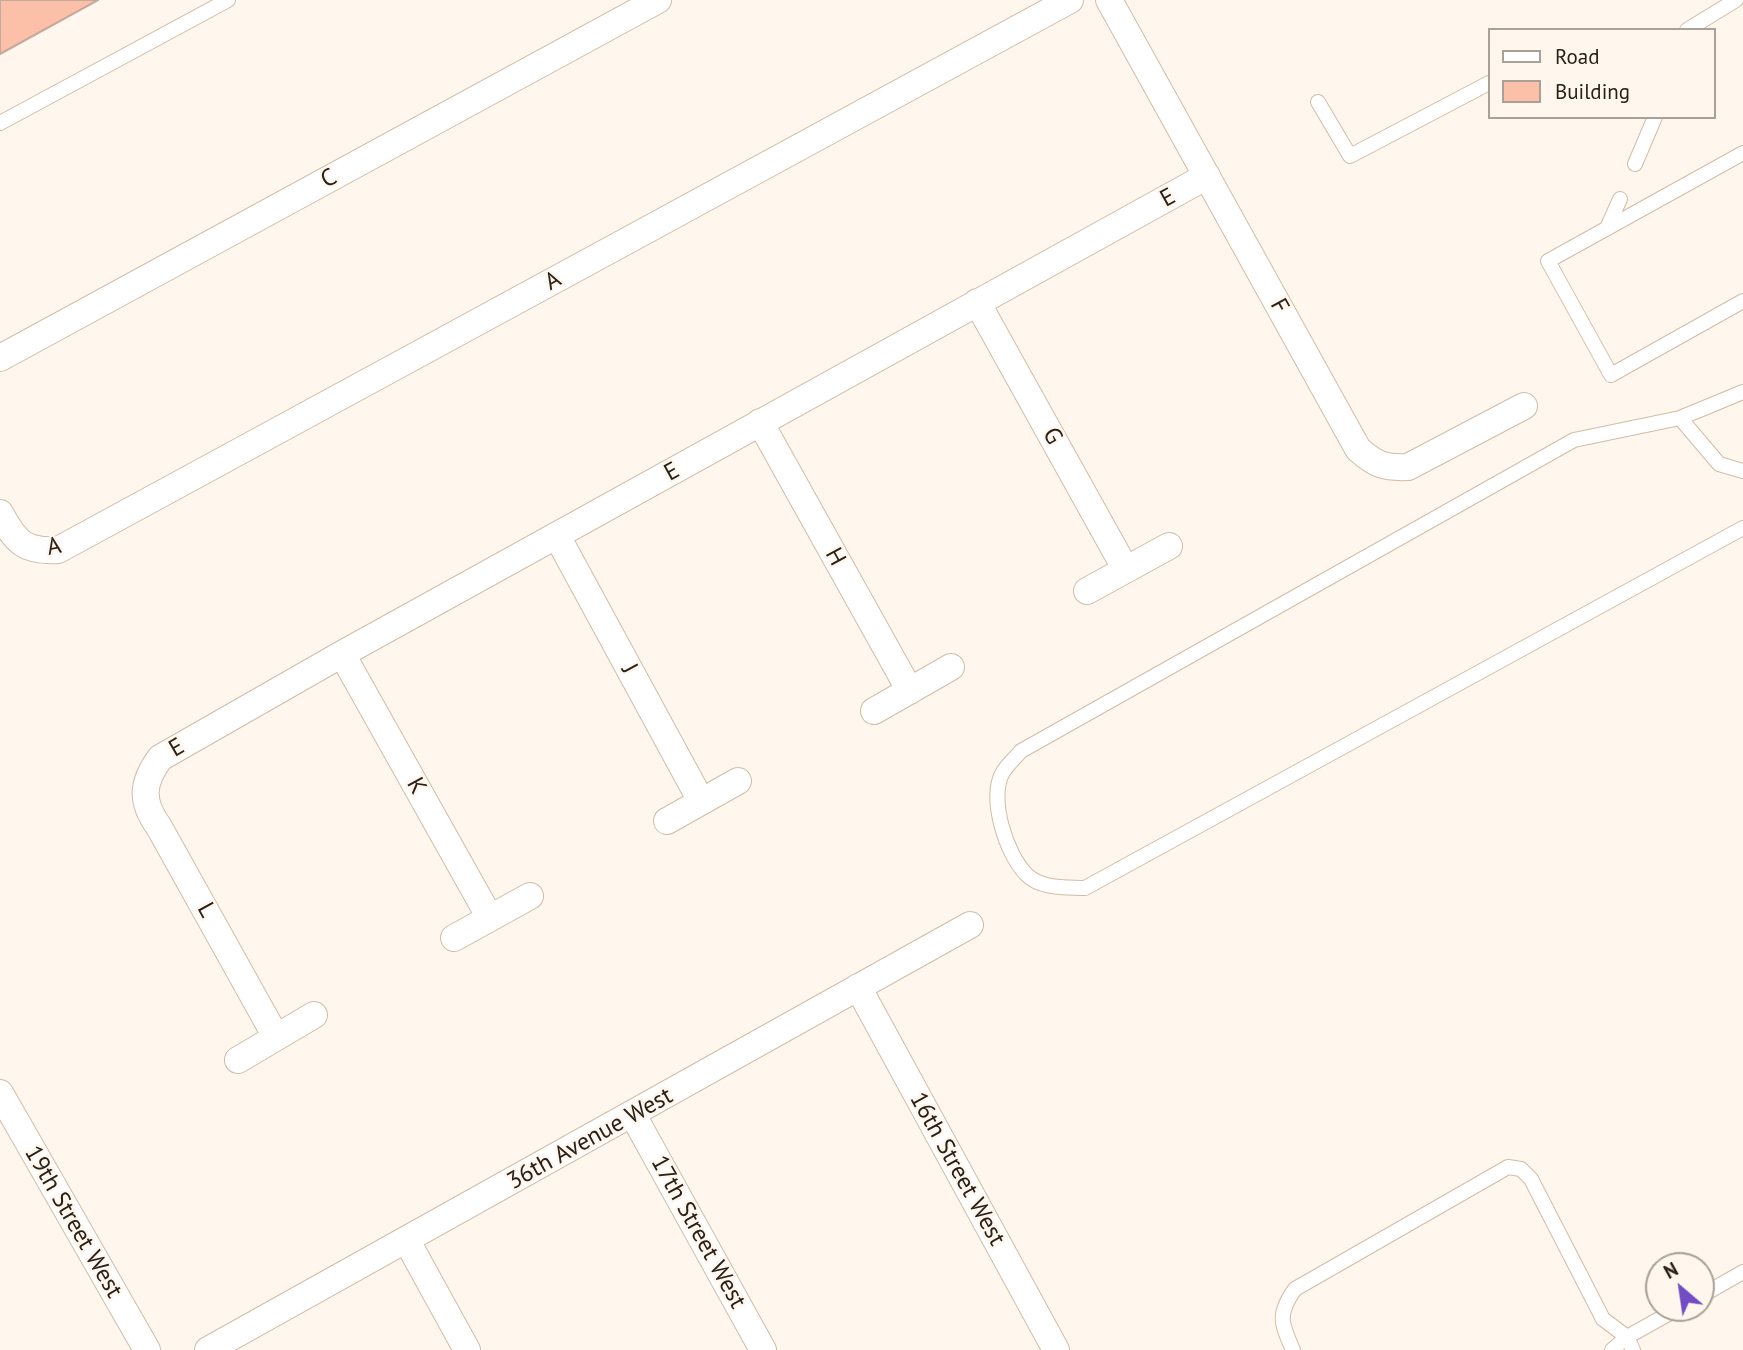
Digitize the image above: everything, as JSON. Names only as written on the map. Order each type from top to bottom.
[{"type":"street","name":"C","points":[[0,358],[658,0]]},
{"type":"street","name":"A","points":[[0,513],[12,536],[33,550],[58,550],[1070,0]]},
{"type":"street","name":"F","points":[[1109,0],[1358,449],[1372,461],[1390,468],[1408,467],[1524,406]]},
{"type":"street","name":"E","points":[[147,780],[160,758],[342,654],[1207,176]]},
{"type":"street","name":"G","points":[[977,302],[1121,561],[1128,568]]},
{"type":"street","name":"H","points":[[760,422],[910,691]]},
{"type":"street","name":"J","points":[[556,536],[701,801]]},
{"type":"street","points":[[1087,591],[1168,545]]},
{"type":"street","name":"K","points":[[342,654],[489,918]]},
{"type":"street","points":[[874,711],[951,667]]},
{"type":"street","name":"L","points":[[147,780],[145,798],[151,816],[276,1037]]},
{"type":"street","points":[[667,821],[738,781]]},
{"type":"street","points":[[454,938],[530,896]]},
{"type":"street","name":"36th Avenue West","points":[[208,1350],[970,925]]},
{"type":"street","name":"16th Street West","points":[[858,987],[1056,1350]]},
{"type":"street","points":[[238,1060],[314,1015]]},
{"type":"street","name":"19th Street West","points":[[0,1093],[147,1350]]},
{"type":"street","name":"17th Street West","points":[[633,1115],[763,1350]]},
{"type":"street","points":[[407,1241],[467,1350]]},
{"type":"lane","points":[[0,123],[228,0]]},
{"type":"lane","points":[[1692,28],[1736,0]]},
{"type":"lane","points":[[1318,102],[1350,156],[1488,84]]},
{"type":"lane","points":[[1635,164],[1654,119]]},
{"type":"lane","points":[[1743,153],[1548,261],[1611,374],[1743,301]]},
{"type":"lane","points":[[1608,226],[1620,199]]},
{"type":"lane","points":[[1743,392],[1680,418],[1574,440],[1021,751],[1002,773],[997,795],[1001,826],[1014,855],[1028,876],[1053,887],[1085,888],[1743,528]]},
{"type":"lane","points":[[1680,418],[1719,464],[1743,471]]},
{"type":"lane","points":[[1293,1350],[1282,1325],[1284,1305],[1295,1289],[1508,1167],[1521,1169],[1531,1179],[1604,1319],[1630,1344]]},
{"type":"lane","points":[[1715,1288],[1743,1272]]},
{"type":"lane","points":[[1612,1350],[1630,1344],[1660,1322]]},
{"type":"building","points":[[0,0],[98,0],[0,54]]}]
